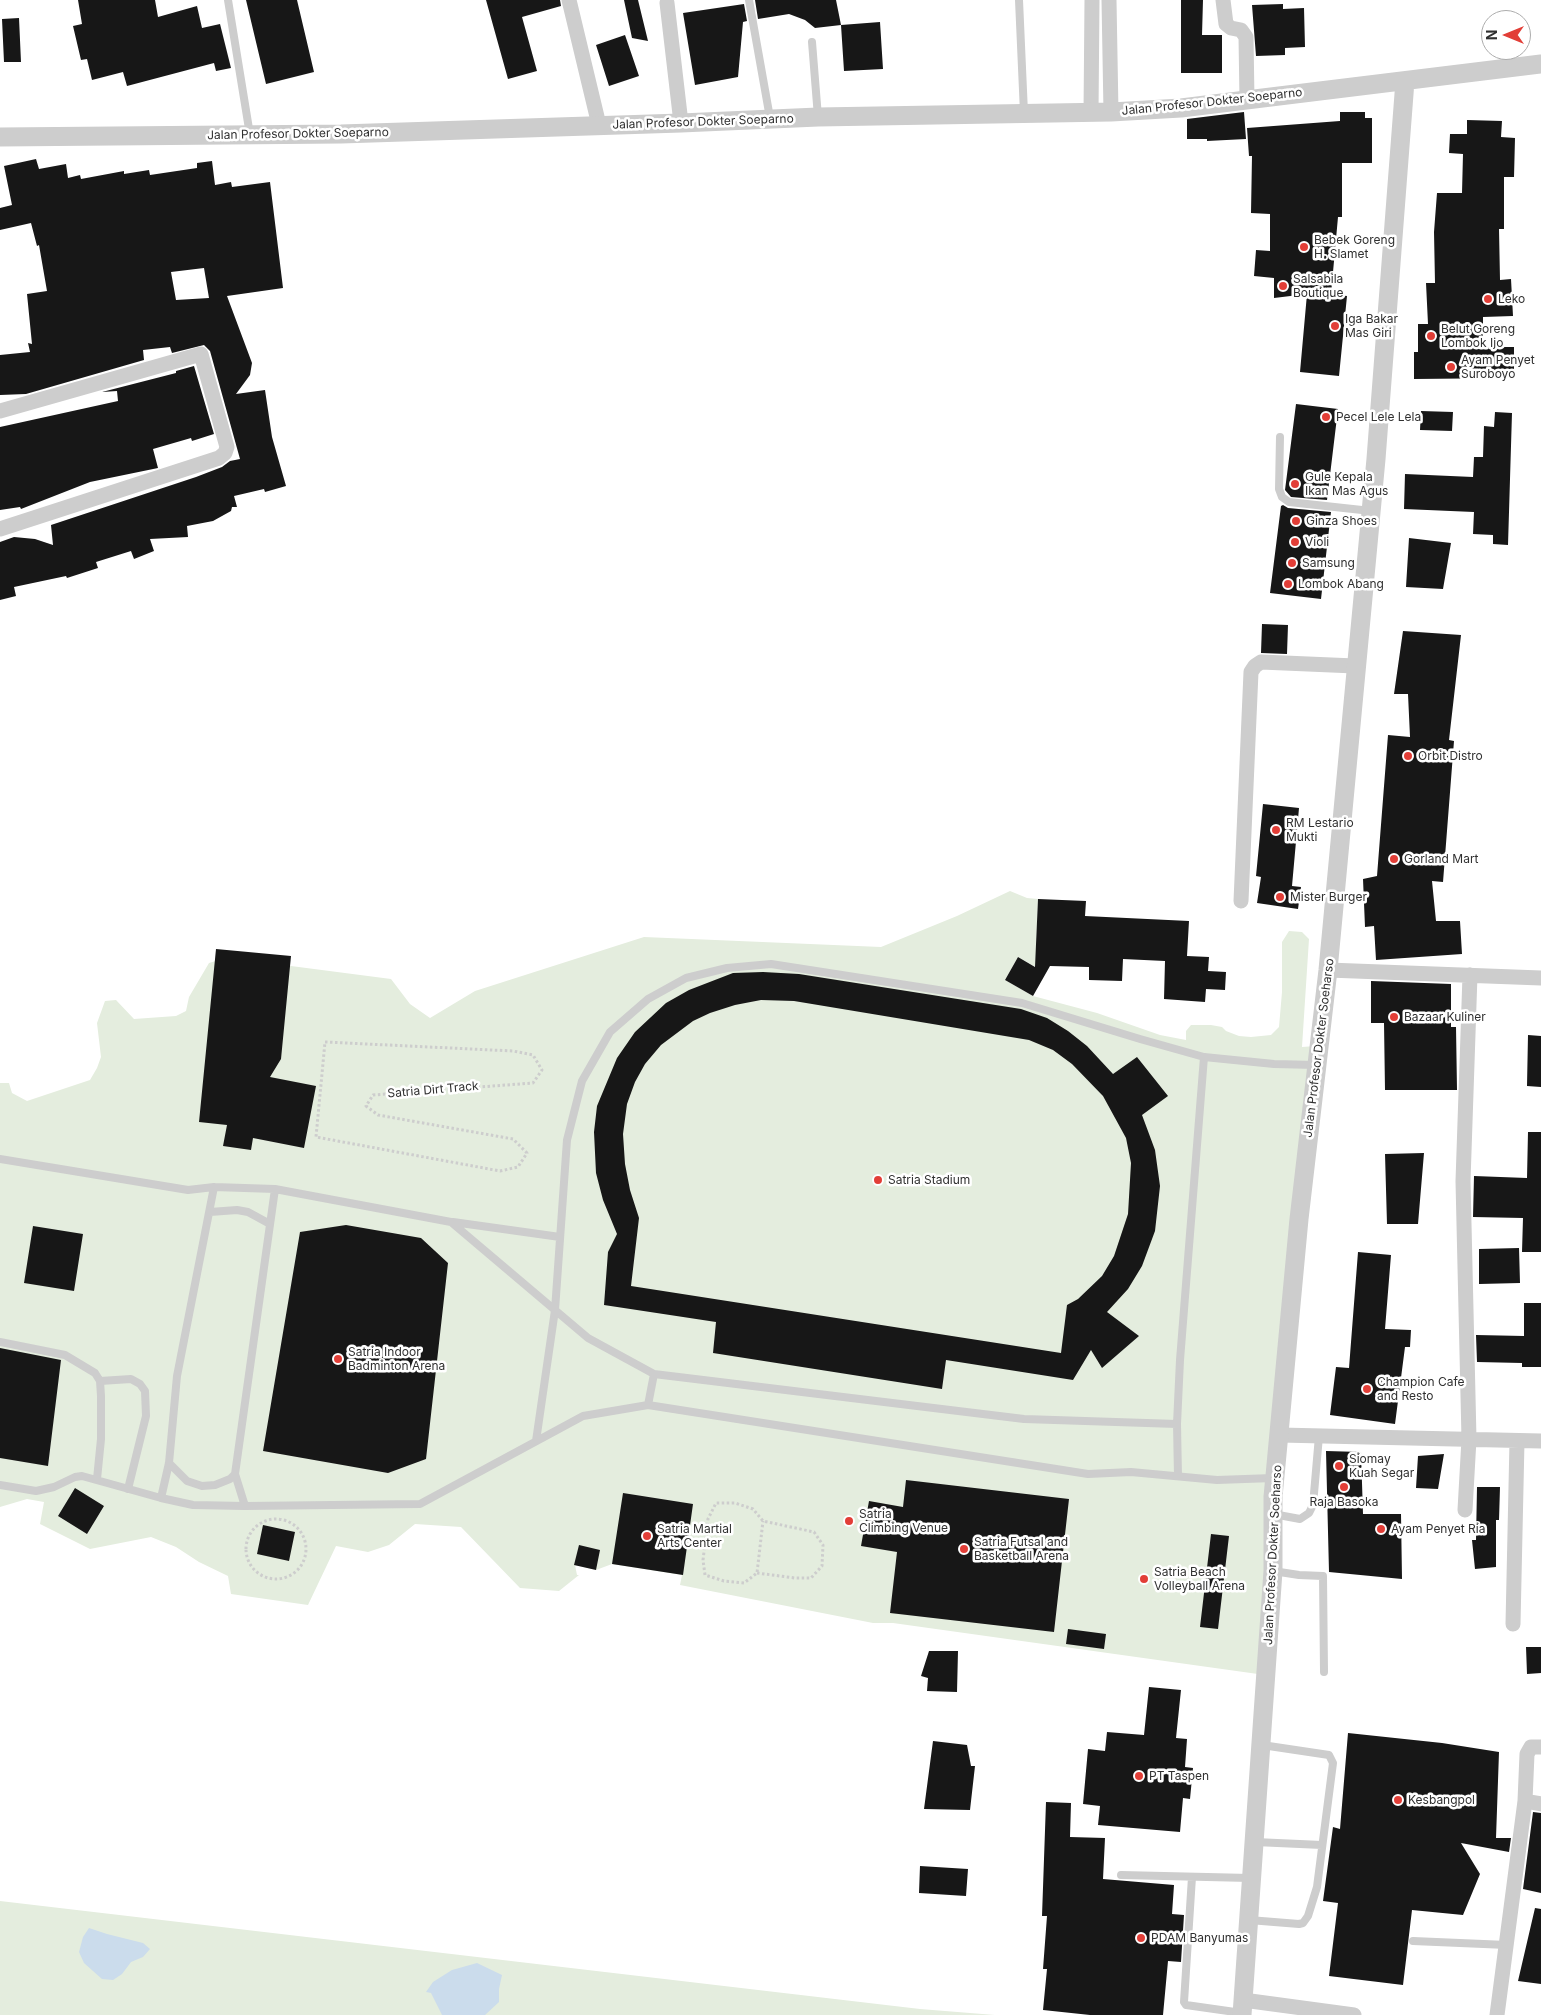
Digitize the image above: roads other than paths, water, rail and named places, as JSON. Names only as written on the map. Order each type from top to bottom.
[{"type":"street","points":[[568,0],[599,125]]},
{"type":"street","points":[[1091,113],[1092,0]]},
{"type":"street","points":[[1109,0],[1111,112]]},
{"type":"street","points":[[1223,0],[1226,24],[1231,28],[1241,30],[1245,35],[1248,100]]},
{"type":"street","points":[[667,3],[681,123]]},
{"type":"street","name":"Jalan Profesor Dokter Soeparno","points":[[0,137],[250,135],[681,123],[818,117],[1091,113],[1181,108],[1541,64]]},
{"type":"street","name":"Jalan Profesor Dokter Soeharso","points":[[1242,2009],[1273,1571],[1275,1478],[1288,1332],[1328,970],[1371,511],[1404,81]]},
{"type":"street","points":[[0,411],[201,354],[227,447],[225,453],[219,458],[0,529]]},
{"type":"street","points":[[1241,901],[1251,672],[1261,662],[1355,666]]},
{"type":"street","points":[[1328,970],[1541,978]]},
{"type":"street","points":[[1465,1510],[1469,1439],[1463,1181],[1470,975]]},
{"type":"street","points":[[1280,1435],[1541,1441]]},
{"type":"street","points":[[1513,1624],[1517,1441]]},
{"type":"street","points":[[1496,2015],[1507,1945],[1525,1801],[1526,1767],[1529,1749],[1534,1746],[1541,1747]]},
{"type":"street","points":[[1525,1801],[1541,1804]]},
{"type":"street","points":[[1242,2009],[1354,2015]]},
{"type":"lane","points":[[228,0],[250,135]]},
{"type":"lane","points":[[748,0],[770,120]]},
{"type":"lane","points":[[1019,0],[1024,114]]},
{"type":"lane","points":[[812,42],[818,117]]},
{"type":"lane","points":[[1280,437],[1279,489],[1282,497],[1289,502],[1371,511]]},
{"type":"lane","points":[[536,1441],[555,1310],[567,1140],[582,1081],[610,1032],[648,999],[686,978],[727,968],[772,964],[1022,1002],[1204,1057],[1274,1064],[1316,1065]]},
{"type":"lane","points":[[1178,1476],[1177,1424],[1180,1360],[1204,1057]]},
{"type":"lane","points":[[0,1159],[188,1190],[214,1187],[275,1189],[452,1222],[560,1237]]},
{"type":"lane","points":[[161,1498],[169,1463],[177,1376],[214,1187]]},
{"type":"lane","points":[[245,1506],[235,1474],[275,1189]]},
{"type":"lane","points":[[210,1212],[236,1210],[248,1212],[270,1224]]},
{"type":"lane","points":[[452,1222],[588,1338],[654,1374],[1024,1419],[1177,1424]]},
{"type":"lane","points":[[0,1342],[65,1355],[95,1373],[100,1381],[101,1432],[98,1479]]},
{"type":"lane","points":[[648,1405],[654,1374]]},
{"type":"lane","points":[[100,1381],[131,1379],[140,1384],[145,1391],[146,1416],[128,1489]]},
{"type":"lane","points":[[0,1486],[36,1491],[54,1487],[76,1477],[98,1479],[128,1489],[193,1505],[420,1504],[583,1416],[648,1405],[1088,1474],[1131,1472],[1217,1480],[1275,1478]]},
{"type":"lane","points":[[1273,1514],[1300,1518],[1309,1513],[1312,1505],[1319,1436]]},
{"type":"lane","points":[[169,1463],[187,1481],[202,1486],[216,1485],[230,1479],[235,1474]]},
{"type":"lane","points":[[1273,1571],[1323,1576],[1324,1672]]},
{"type":"lane","points":[[1249,1920],[1280,1924],[1303,1923],[1308,1916],[1318,1887],[1333,1763],[1329,1755],[1262,1744]]},
{"type":"lane","points":[[1255,1842],[1322,1845]]},
{"type":"lane","points":[[1121,1875],[1252,1878]]},
{"type":"lane","points":[[1192,1877],[1184,2002],[1186,2004],[1242,2009]]},
{"type":"lane","points":[[1414,1940],[1507,1945]]},
{"type":"water","points":[[89,1928],[143,1943],[150,1949],[143,1957],[131,1962],[122,1974],[113,1980],[102,1979],[84,1963],[79,1952],[83,1937]]},
{"type":"water","points":[[477,1963],[502,1975],[499,2002],[485,2015],[442,2015],[431,1993],[426,1992],[433,1982],[452,1970]]},
{"type":"place","name":"Bebek Goreng H. Slamet","points":[[1304,247]]},
{"type":"place","name":"Salsabila Boutique","points":[[1283,286]]},
{"type":"place","name":"Leko","points":[[1488,299]]},
{"type":"place","name":"Iga Bakar Mas Giri","points":[[1335,326]]},
{"type":"place","name":"Belut Goreng Lombok Ijo","points":[[1431,336]]},
{"type":"place","name":"Ayam Penyet Suroboyo","points":[[1451,367]]},
{"type":"place","name":"Pecel Lele Lela","points":[[1326,417]]},
{"type":"place","name":"Gule Kepala Ikan Mas Agus","points":[[1295,484]]},
{"type":"place","name":"Ginza Shoes","points":[[1296,521]]},
{"type":"place","name":"Violi","points":[[1295,542]]},
{"type":"place","name":"Samsung","points":[[1292,563]]},
{"type":"place","name":"Lombok Abang","points":[[1288,584]]},
{"type":"place","name":"Orbit Distro","points":[[1408,756]]},
{"type":"place","name":"RM Lestario Mukti","points":[[1276,830]]},
{"type":"place","name":"Gorland Mart","points":[[1394,859]]},
{"type":"place","name":"Mister Burger","points":[[1280,897]]},
{"type":"place","name":"Bazaar Kuliner","points":[[1394,1017]]},
{"type":"place","name":"Satria Stadium","points":[[878,1180]]},
{"type":"place","name":"Satria Indoor Badminton Arena","points":[[338,1359]]},
{"type":"place","name":"Champion Cafe and Resto","points":[[1367,1389]]},
{"type":"place","name":"Siomay Kuah Segar","points":[[1339,1466]]},
{"type":"place","name":"Raja Basoka","points":[[1344,1487]]},
{"type":"place","name":"Satria Climbing Venue","points":[[849,1521]]},
{"type":"place","name":"Ayam Penyet Ria","points":[[1381,1529]]},
{"type":"place","name":"Satria Martial Arts Center","points":[[647,1536]]},
{"type":"place","name":"Satria Futsal and Basketball Arena","points":[[964,1549]]},
{"type":"place","name":"Satria Beach Volleyball Arena","points":[[1144,1579]]},
{"type":"place","name":"PT Taspen","points":[[1139,1776]]},
{"type":"place","name":"Kesbangpol","points":[[1398,1800]]},
{"type":"place","name":"PDAM Banyumas","points":[[1141,1938]]}]
